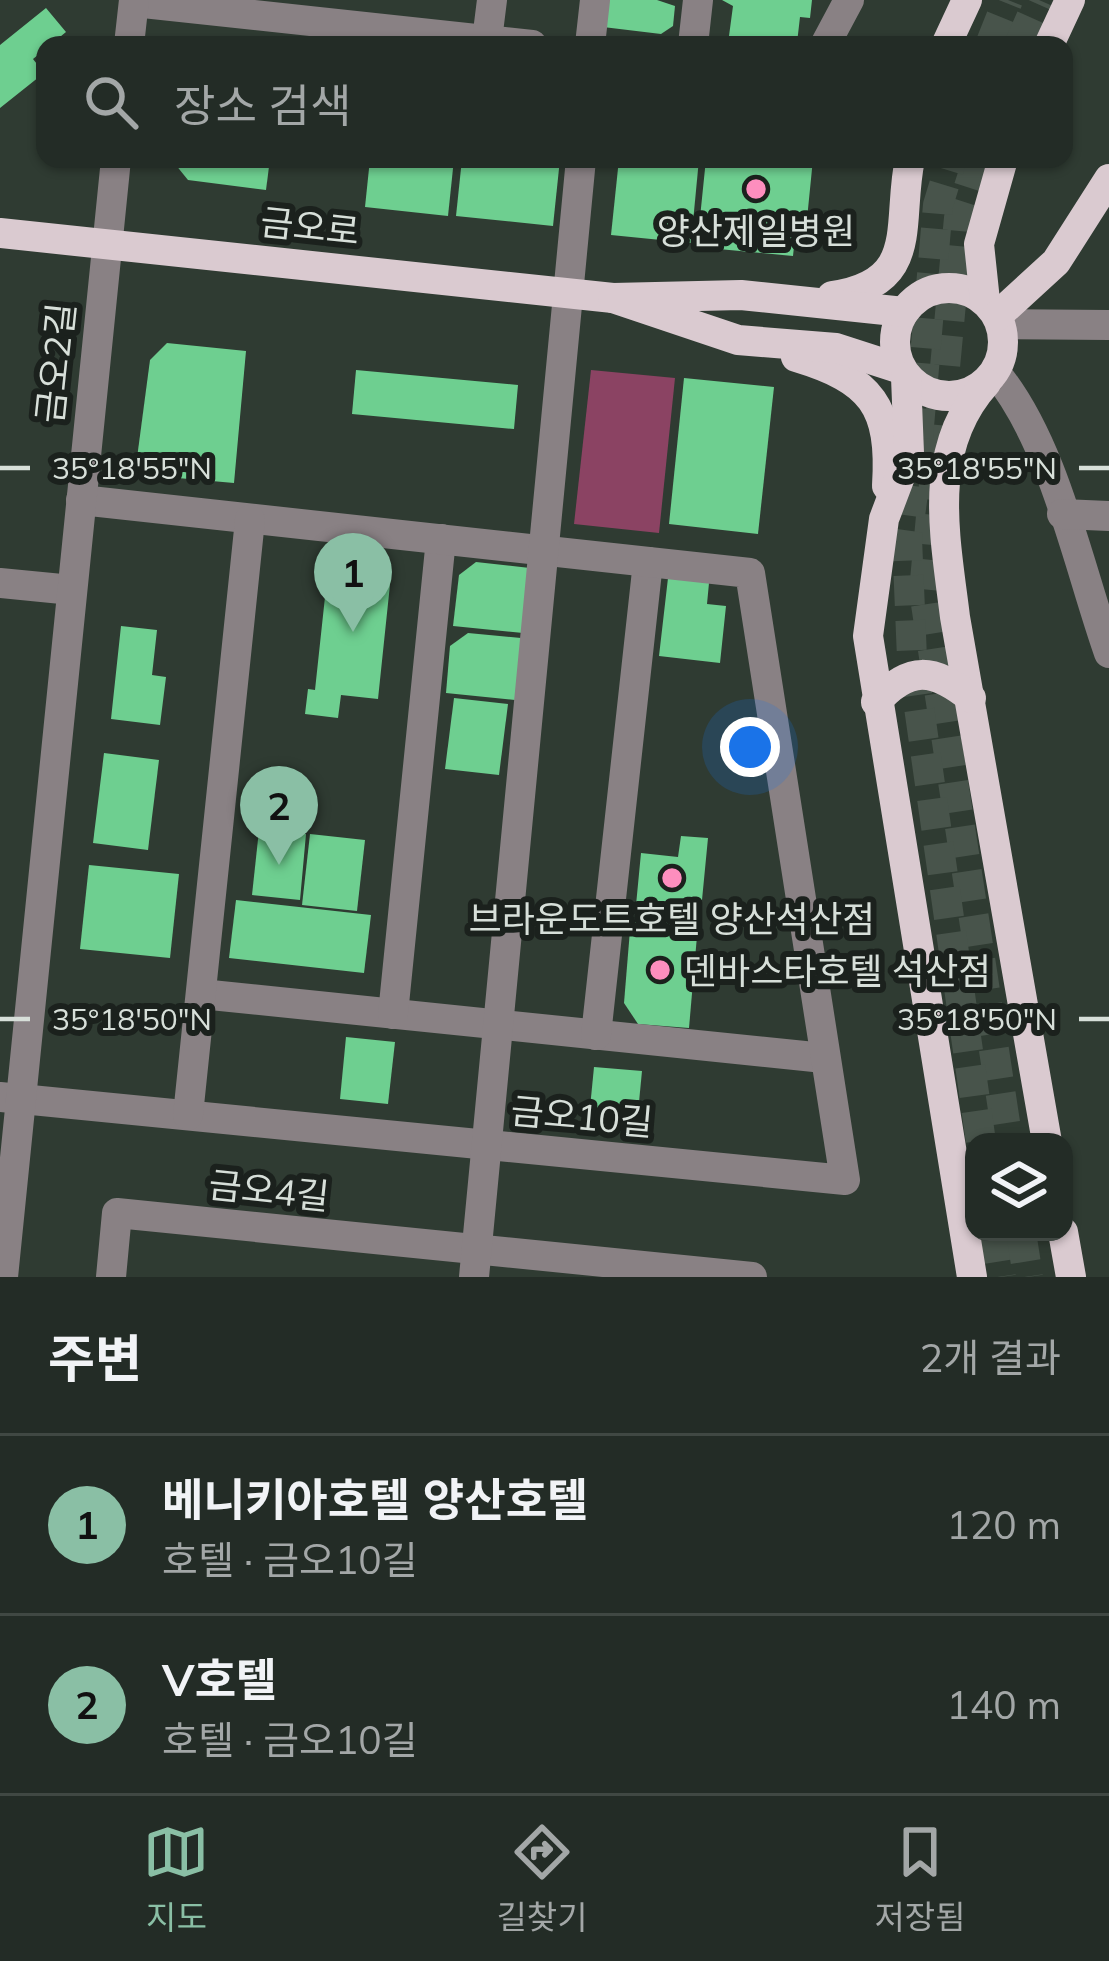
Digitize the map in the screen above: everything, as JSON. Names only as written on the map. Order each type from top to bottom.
[{"type":"main road","points":[[950,36],[967,0]]},
{"type":"main road","points":[[1053,36],[1070,0]]},
{"type":"main road","points":[[793,300],[862,289],[890,270],[903,238],[911,168]]},
{"type":"main road","points":[[884,519],[909,453],[904,373],[894,340],[921,252],[913,168]]},
{"type":"main road","points":[[1001,168],[979,244],[1002,357],[957,419],[944,475],[952,596],[1045,1133]]},
{"type":"main road","points":[[994,314],[1056,262],[1109,179]]},
{"type":"main road","name":"금오로","points":[[0,232],[613,298],[742,295],[905,310]]},
{"type":"main road","points":[[905,310],[919,297],[953,288],[994,314]]},
{"type":"main road","name":"금오로","points":[[613,298],[738,340],[836,348],[904,373]]},
{"type":"main road","points":[[738,340],[829,368],[862,387],[887,430],[884,519],[868,636],[938,1042],[972,1277]]},
{"type":"main road","points":[[904,373],[919,388],[953,397],[991,378]]},
{"type":"main road","points":[[876,702],[902,676],[916,672],[942,675],[971,698]]},
{"type":"main road","points":[[1065,1241],[1071,1277]]},
{"type":"street","points":[[488,36],[492,0]]},
{"type":"street","points":[[591,36],[595,0]]},
{"type":"street","points":[[694,36],[698,0]]},
{"type":"street","points":[[830,36],[849,0]]},
{"type":"street","points":[[130,36],[134,1],[300,10],[462,36]]},
{"type":"street","name":"금오2길","points":[[3,1277],[10,1098],[72,590],[115,168]]},
{"type":"street","points":[[476,1263],[580,168]]},
{"type":"street","points":[[994,314],[1109,326]]},
{"type":"street","points":[[991,378],[1025,412],[1109,653]]},
{"type":"street","name":"금오10길","points":[[10,1098],[845,1180],[750,573],[81,500]]},
{"type":"street","points":[[1062,514],[1109,516]]},
{"type":"street","points":[[188,1115],[250,520]]},
{"type":"street","points":[[393,1014],[441,539]]},
{"type":"street","points":[[596,1035],[649,562]]},
{"type":"street","points":[[0,583],[72,590]]},
{"type":"street","points":[[201,994],[824,1058]]},
{"type":"street","name":"금오4길","points":[[111,1277],[117,1213],[476,1263],[752,1277]]},
{"type":"shaded area","points":[[591,370],[675,378],[659,533],[574,524]]},
{"type":"building","points":[[606,0],[657,0],[675,6],[673,26],[661,34],[603,27]]},
{"type":"building","points":[[722,0],[812,0],[810,18],[800,17],[798,36],[729,36],[733,6]]},
{"type":"building","points":[[46,8],[66,32],[36,36],[36,79],[0,108],[0,45]]},
{"type":"building","points":[[178,168],[269,168],[266,190],[188,180]]},
{"type":"building","points":[[369,168],[453,168],[448,216],[365,207]]},
{"type":"building","points":[[461,168],[559,168],[553,226],[456,216]]},
{"type":"building","points":[[618,168],[698,168],[691,243],[611,235]]},
{"type":"building","name":"양산제일병원","points":[[705,168],[812,168],[807,219],[797,218],[793,256],[697,247]]},
{"type":"building","points":[[167,343],[246,351],[234,483],[144,475],[137,458],[150,360]]},
{"type":"building","points":[[356,370],[518,385],[514,429],[352,414]]},
{"type":"building","points":[[684,378],[774,387],[758,534],[669,524]]},
{"type":"building","points":[[476,562],[530,568],[523,633],[453,626],[459,575]]},
{"type":"building","points":[[328,569],[391,575],[378,699],[341,695],[338,718],[305,714],[308,689],[315,690]]},
{"type":"building","points":[[668,578],[709,583],[707,604],[726,606],[720,663],[659,656]]},
{"type":"building","points":[[121,626],[157,630],[152,675],[166,677],[160,725],[111,719]]},
{"type":"building","points":[[468,633],[521,638],[515,700],[446,693],[450,646]]},
{"type":"building","points":[[454,698],[508,704],[499,775],[445,769]]},
{"type":"building","points":[[104,753],[159,760],[148,850],[93,843]]},
{"type":"building","points":[[259,830],[306,834],[300,900],[252,895]]},
{"type":"building","points":[[310,834],[365,840],[357,911],[302,905]]},
{"type":"building","name":"브라운도트호텔 양산석산점","points":[[681,836],[708,838],[702,900],[687,898],[684,931],[634,926],[641,853],[678,857]]},
{"type":"building","points":[[89,865],[179,874],[170,958],[80,949]]},
{"type":"building","points":[[236,900],[371,915],[364,973],[229,958]]},
{"type":"building","name":"덴바스타호텔 석산점","points":[[630,930],[697,936],[689,1028],[638,1024],[624,1003]]},
{"type":"building","points":[[346,1037],[395,1042],[388,1104],[340,1099]]},
{"type":"building","points":[[594,1067],[642,1071],[636,1133],[588,1128]]},
{"type":"tunnel","points":[[994,36],[1008,0]]},
{"type":"tunnel","points":[[1023,36],[1039,0]]},
{"type":"tunnel","points":[[918,438],[938,205],[949,168]]},
{"type":"tunnel","points":[[975,168],[959,218],[924,591],[1007,1133]]},
{"type":"tunnel","points":[[914,486],[907,538],[912,658],[980,1133]]},
{"type":"tunnel","points":[[995,1241],[1001,1277]]},
{"type":"tunnel","points":[[1022,1241],[1028,1277]]},
{"type":"place","name":"양산제일병원","points":[[756,189]]},
{"type":"place","name":"베니키아호텔 양산호텔","points":[[353,632]]},
{"type":"place","name":"V호텔","points":[[279,865]]},
{"type":"place","name":"브라운도트호텔 양산석산점","points":[[672,878]]},
{"type":"place","name":"덴바스타호텔 석산점","points":[[660,970]]}]
